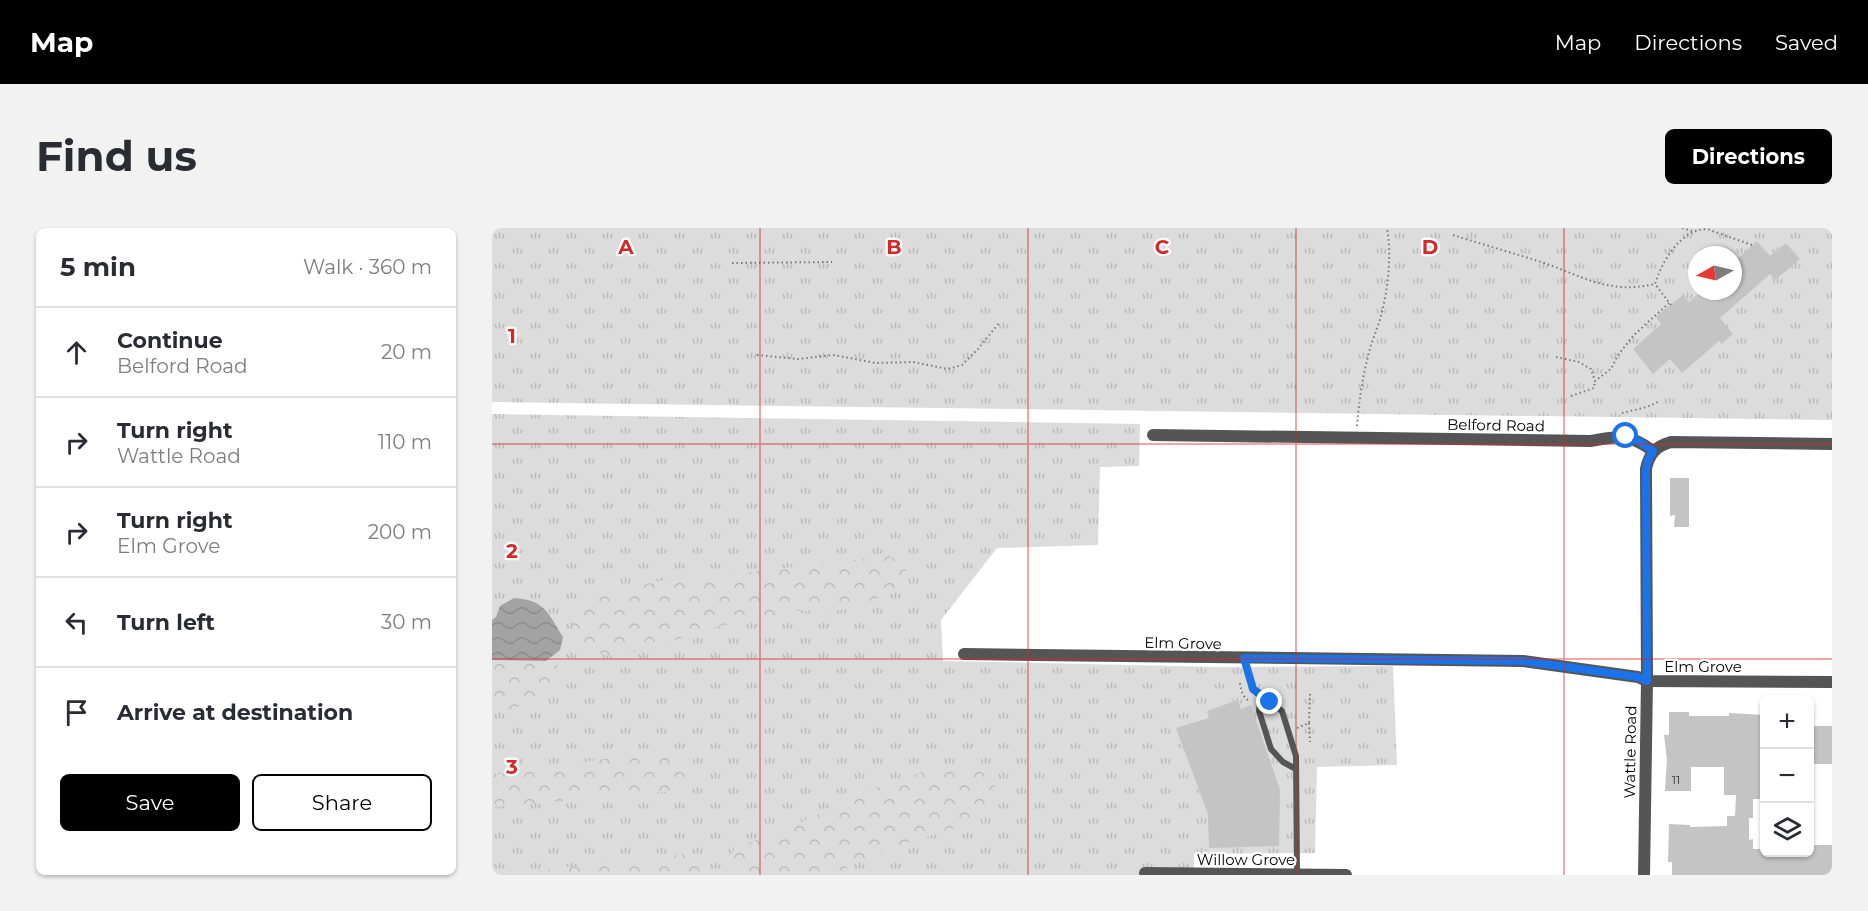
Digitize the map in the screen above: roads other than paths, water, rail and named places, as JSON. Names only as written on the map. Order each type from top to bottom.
[{"type":"street","name":"Belford Road","points":[[1153,435],[1591,441],[1626,436],[1637,440],[1653,451]]},
{"type":"street","points":[[1653,451],[1661,444],[1671,442],[1832,444]]},
{"type":"street","name":"Wattle Road","points":[[1644,875],[1647,681],[1646,469],[1653,451]]},
{"type":"street","name":"Elm Grove","points":[[964,654],[1523,661],[1638,677],[1647,681],[1832,682]]},
{"type":"street","name":"Willow Grove","points":[[1145,873],[1346,875]]},
{"type":"lane","points":[[1244,658],[1253,689],[1282,711],[1296,756],[1297,874]]},
{"type":"lane","points":[[1261,695],[1259,711],[1271,749],[1282,762],[1296,769]]},
{"type":"water","points":[[514,598],[539,605],[549,615],[563,637],[560,650],[546,661],[492,660],[492,620],[496,617],[500,606]]}]
